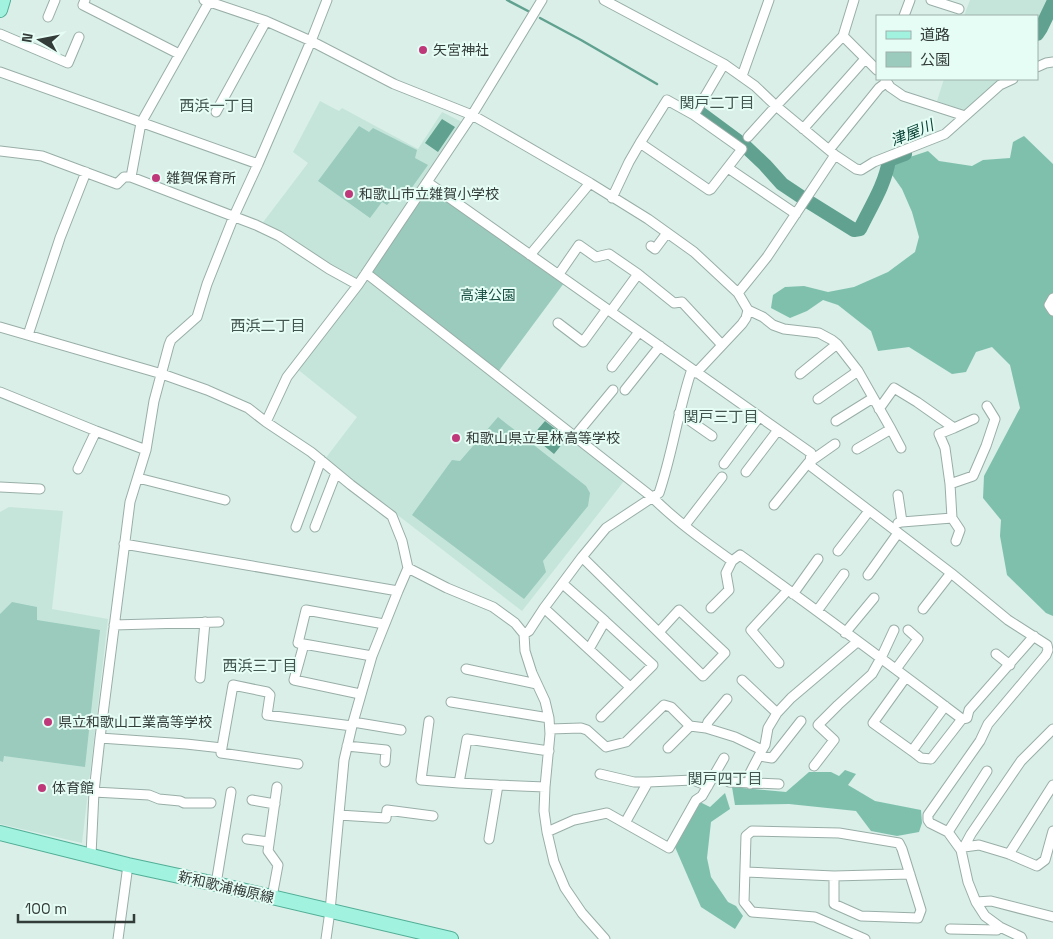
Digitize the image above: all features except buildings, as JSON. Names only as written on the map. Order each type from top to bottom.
[{"type":"main road","points":[[0,10],[3,0]]},
{"type":"main road","name":"新和歌浦梅原線","points":[[0,833],[128,865],[451,939]]},
{"type":"street","points":[[48,17],[55,0]]},
{"type":"street","points":[[85,0],[83,6],[179,54]]},
{"type":"street","points":[[91,855],[94,792],[130,502],[146,450],[154,400],[168,345],[171,340],[196,318],[207,284],[234,216],[258,164],[326,0]]},
{"type":"street","points":[[266,422],[287,377],[358,285],[472,115],[542,0]]},
{"type":"street","points":[[604,0],[724,64],[742,76],[832,153],[856,170],[945,134],[1000,84],[1010,80]]},
{"type":"street","points":[[742,76],[769,0]]},
{"type":"street","points":[[748,137],[843,36],[854,0]]},
{"type":"street","points":[[904,15],[910,0]]},
{"type":"street","points":[[931,0],[959,9]]},
{"type":"street","points":[[131,177],[141,123],[206,1],[222,3],[310,41],[394,84],[472,115],[648,219],[694,252],[738,294],[748,310],[763,317],[773,325],[784,329],[819,334],[837,344],[858,371],[901,448]]},
{"type":"street","points":[[216,112],[266,21]]},
{"type":"street","points":[[0,34],[68,63],[79,38]]},
{"type":"street","points":[[843,36],[876,69]]},
{"type":"street","points":[[803,129],[866,59]]},
{"type":"street","points":[[1038,67],[1053,62]]},
{"type":"street","points":[[694,115],[724,64]]},
{"type":"street","points":[[0,72],[258,164]]},
{"type":"street","points":[[738,294],[767,257],[796,214],[832,153],[886,80],[890,87],[903,96],[965,116]]},
{"type":"street","points":[[612,198],[628,162],[667,100],[694,115],[742,149],[709,190],[640,143]]},
{"type":"street","points":[[0,151],[42,156],[116,184],[124,177],[131,177],[234,216],[279,236],[328,269],[358,285]]},
{"type":"street","points":[[728,168],[796,214]]},
{"type":"street","points":[[28,335],[60,238],[86,172]]},
{"type":"street","points":[[427,182],[810,453],[812,467],[951,573],[1008,620],[1047,645],[1046,655],[988,724],[980,741],[928,815],[930,823],[948,832],[963,849],[968,882],[976,902],[985,916],[1022,939]]},
{"type":"street","points":[[530,255],[590,183]]},
{"type":"street","points":[[651,246],[655,249],[667,233]]},
{"type":"street","points":[[559,274],[579,245],[596,257],[609,254],[674,303],[682,302],[722,345]]},
{"type":"street","points":[[366,273],[652,497],[662,508],[732,561]]},
{"type":"street","points":[[558,324],[583,342],[638,274]]},
{"type":"street","points":[[1053,298],[1049,305],[1053,310]]},
{"type":"street","points":[[524,634],[529,631],[582,556],[606,528],[659,492],[686,387],[694,371],[742,324],[748,310]]},
{"type":"street","points":[[0,327],[162,374],[207,390],[248,408],[321,460],[392,516],[402,541],[408,568],[372,656],[347,746],[326,939]]},
{"type":"street","points":[[612,367],[639,332]]},
{"type":"street","points":[[800,374],[837,344]]},
{"type":"street","points":[[625,390],[660,346]]},
{"type":"street","points":[[818,399],[858,371]]},
{"type":"street","points":[[879,408],[894,388],[954,428]]},
{"type":"street","points":[[575,436],[613,390]]},
{"type":"street","points":[[0,392],[146,450]]},
{"type":"street","points":[[836,421],[873,398]]},
{"type":"street","points":[[950,484],[973,476],[995,419],[987,406]]},
{"type":"street","points":[[679,413],[712,436]]},
{"type":"street","points":[[724,464],[759,417]]},
{"type":"street","points":[[956,540],[960,530],[952,518],[945,448],[939,434],[974,419]]},
{"type":"street","points":[[857,449],[891,429]]},
{"type":"street","points":[[746,472],[778,430]]},
{"type":"street","points":[[78,469],[96,431]]},
{"type":"street","points":[[774,505],[810,462],[835,444]]},
{"type":"street","points":[[296,527],[321,460]]},
{"type":"street","points":[[315,527],[336,473]]},
{"type":"street","points":[[685,526],[722,477]]},
{"type":"street","points":[[138,478],[224,500]]},
{"type":"street","points":[[0,486],[40,489]]},
{"type":"street","points":[[898,495],[902,522]]},
{"type":"street","points":[[838,551],[868,511]]},
{"type":"street","points":[[868,575],[894,530],[894,524],[952,518]]},
{"type":"street","points":[[124,544],[398,591]]},
{"type":"street","points":[[582,556],[702,676],[725,653],[679,610],[659,632]]},
{"type":"street","points":[[711,608],[729,590],[726,573],[732,561],[740,556],[906,676],[962,719]]},
{"type":"street","points":[[779,663],[751,630],[790,592],[818,559]]},
{"type":"street","points":[[408,568],[447,588],[494,607],[515,623],[524,634],[532,673],[545,701],[549,718],[549,751],[544,811],[554,862],[565,888],[582,913],[605,939]]},
{"type":"street","points":[[923,609],[951,573]]},
{"type":"street","points":[[817,611],[844,574]]},
{"type":"street","points":[[562,584],[653,665],[601,716]]},
{"type":"street","points":[[845,633],[874,598]]},
{"type":"street","points":[[544,608],[630,687]]},
{"type":"street","points":[[372,656],[298,643],[306,610],[384,624]]},
{"type":"street","points":[[200,678],[206,622]]},
{"type":"street","points":[[114,625],[219,622]]},
{"type":"street","points":[[589,649],[605,622]]},
{"type":"street","points":[[814,766],[834,740],[818,725],[872,674],[894,630]]},
{"type":"street","points":[[896,669],[918,639],[908,630]]},
{"type":"street","points":[[906,676],[873,723],[921,758],[931,759],[962,719],[967,718],[969,710],[1034,636]]},
{"type":"street","points":[[750,784],[750,773],[765,744],[768,728],[777,713],[791,698],[858,642]]},
{"type":"street","points":[[304,644],[294,680],[360,694]]},
{"type":"street","points":[[996,654],[1010,665]]},
{"type":"street","points":[[466,669],[537,684]]},
{"type":"street","points":[[742,680],[777,713]]},
{"type":"street","points":[[298,764],[221,753],[233,685],[267,692],[270,695],[268,715],[401,730]]},
{"type":"street","points":[[706,728],[708,722],[727,699]]},
{"type":"street","points":[[451,702],[549,718]]},
{"type":"street","points":[[550,729],[581,728],[587,730],[606,747],[626,742],[664,705],[671,707],[690,726],[706,728],[735,737],[760,753],[772,758],[801,720]]},
{"type":"street","points":[[912,751],[945,706]]},
{"type":"street","points":[[429,721],[421,780],[545,787]]},
{"type":"street","points":[[668,748],[690,726]]},
{"type":"street","points":[[963,849],[1021,760],[1053,729]]},
{"type":"street","points":[[100,738],[222,748]]},
{"type":"street","points":[[459,782],[467,739],[549,751]]},
{"type":"street","points":[[347,746],[386,750],[385,762]]},
{"type":"street","points":[[547,832],[574,820],[607,813],[669,848],[696,800],[702,796],[724,758]]},
{"type":"street","points":[[948,832],[988,770]]},
{"type":"street","points":[[600,774],[634,782],[693,780],[708,786]]},
{"type":"street","points":[[625,823],[648,782]]},
{"type":"street","points":[[730,782],[779,784]]},
{"type":"street","points":[[1009,854],[1053,784]]},
{"type":"street","points":[[489,839],[498,785]]},
{"type":"street","points":[[272,897],[278,865],[268,851],[277,786]]},
{"type":"street","points":[[94,792],[149,796],[184,803],[211,803]]},
{"type":"street","points":[[216,884],[231,792]]},
{"type":"street","points":[[252,800],[275,804]]},
{"type":"street","points":[[339,815],[386,818],[386,810],[433,816]]},
{"type":"street","points":[[834,876],[834,904],[861,916],[918,918],[921,910],[899,843],[839,833],[752,831],[746,836],[744,902],[752,912],[815,918],[865,939]]},
{"type":"street","points":[[963,849],[979,845],[1009,854],[1037,866],[1045,860],[1053,831]]},
{"type":"street","points":[[247,839],[269,842]]},
{"type":"street","points":[[118,939],[128,865]]},
{"type":"street","points":[[745,872],[834,876],[910,874]]},
{"type":"street","points":[[976,902],[991,901],[1053,917]]},
{"type":"street","points":[[950,929],[997,930],[1000,927]]},
{"type":"shaded area","points":[[970,0],[1050,0],[1038,28],[1038,15],[964,15]]},
{"type":"shaded area","points":[[944,80],[998,80],[966,111],[937,101]]},
{"type":"shaded area","name":"和歌山市立雑賀小学校","points":[[320,101],[339,111],[342,108],[418,149],[442,112],[462,122],[356,279],[261,225],[308,163],[293,152]]},
{"type":"shaded area","points":[[442,119],[455,127],[438,152],[425,143]]},
{"type":"shaded area","points":[[1024,136],[1053,164],[1053,616],[1046,613],[1007,575],[1000,536],[1001,520],[983,498],[984,476],[1020,408],[1010,365],[992,347],[976,352],[966,372],[952,374],[909,347],[878,351],[871,331],[838,305],[823,300],[807,311],[790,318],[771,308],[773,295],[785,287],[804,286],[828,292],[854,287],[888,272],[915,252],[919,237],[912,212],[902,189],[890,172],[892,163],[928,151],[939,161],[972,166],[983,160],[1010,158],[1013,142]]},
{"type":"shaded area","name":"和歌山県立星林高等学校","points":[[369,278],[624,481],[522,611],[325,459],[357,417],[296,368],[362,281]]},
{"type":"shaded area","points":[[545,421],[567,438],[554,454],[532,436]]},
{"type":"shaded area","name":"県立和歌山工業高等学校","points":[[9,507],[63,511],[52,609],[108,619],[82,843],[0,824],[0,512]]},
{"type":"shaded area","points":[[845,770],[856,774],[848,785],[875,801],[921,810],[922,823],[919,832],[897,836],[871,831],[856,811],[789,804],[735,805],[732,787],[786,792],[809,772],[831,772],[839,776]]},
{"type":"shaded area","points":[[725,793],[730,809],[711,822],[707,858],[711,877],[728,902],[736,906],[743,916],[735,929],[701,907],[675,847],[700,802],[710,807]]},
{"type":"green space","points":[[359,126],[369,132],[373,128],[417,150],[415,158],[428,165],[403,200],[396,195],[387,205],[382,202],[370,218],[318,181]]},
{"type":"green space","name":"高津公園","points":[[427,190],[432,190],[564,283],[498,372],[372,273],[372,268]]},
{"type":"green space","points":[[498,417],[586,486],[590,493],[588,506],[543,561],[546,572],[524,599],[412,515],[452,460],[460,461]]},
{"type":"green space","points":[[12,602],[37,607],[37,620],[100,630],[85,767],[4,756],[3,762],[0,761],[0,614]]},
{"type":"waterway","points":[[507,0],[528,11]]},
{"type":"waterway","name":"津屋川","points":[[1038,32],[1053,3]]},
{"type":"waterway","points":[[540,18],[657,84]]},
{"type":"waterway","name":"津屋川","points":[[700,113],[746,147],[782,184],[803,198]]},
{"type":"waterway","name":"津屋川","points":[[809,202],[854,230],[860,229],[881,187],[889,160],[905,154]]},
{"type":"place","name":"矢宮神社","points":[[423,50]]},
{"type":"place","name":"雑賀保育所","points":[[156,178]]},
{"type":"place","name":"和歌山市立雑賀小学校","points":[[349,194]]},
{"type":"place","name":"和歌山県立星林高等学校","points":[[456,438]]},
{"type":"place","name":"県立和歌山工業高等学校","points":[[48,722]]},
{"type":"place","name":"体育館","points":[[42,788]]},
{"type":"district","name":"関戸二丁目","points":[[717,103]]},
{"type":"district","name":"西浜一丁目","points":[[217,106]]},
{"type":"district","name":"西浜二丁目","points":[[268,326]]},
{"type":"district","name":"関戸三丁目","points":[[721,417]]},
{"type":"district","name":"西浜三丁目","points":[[260,666]]},
{"type":"district","name":"関戸四丁目","points":[[725,779]]}]
